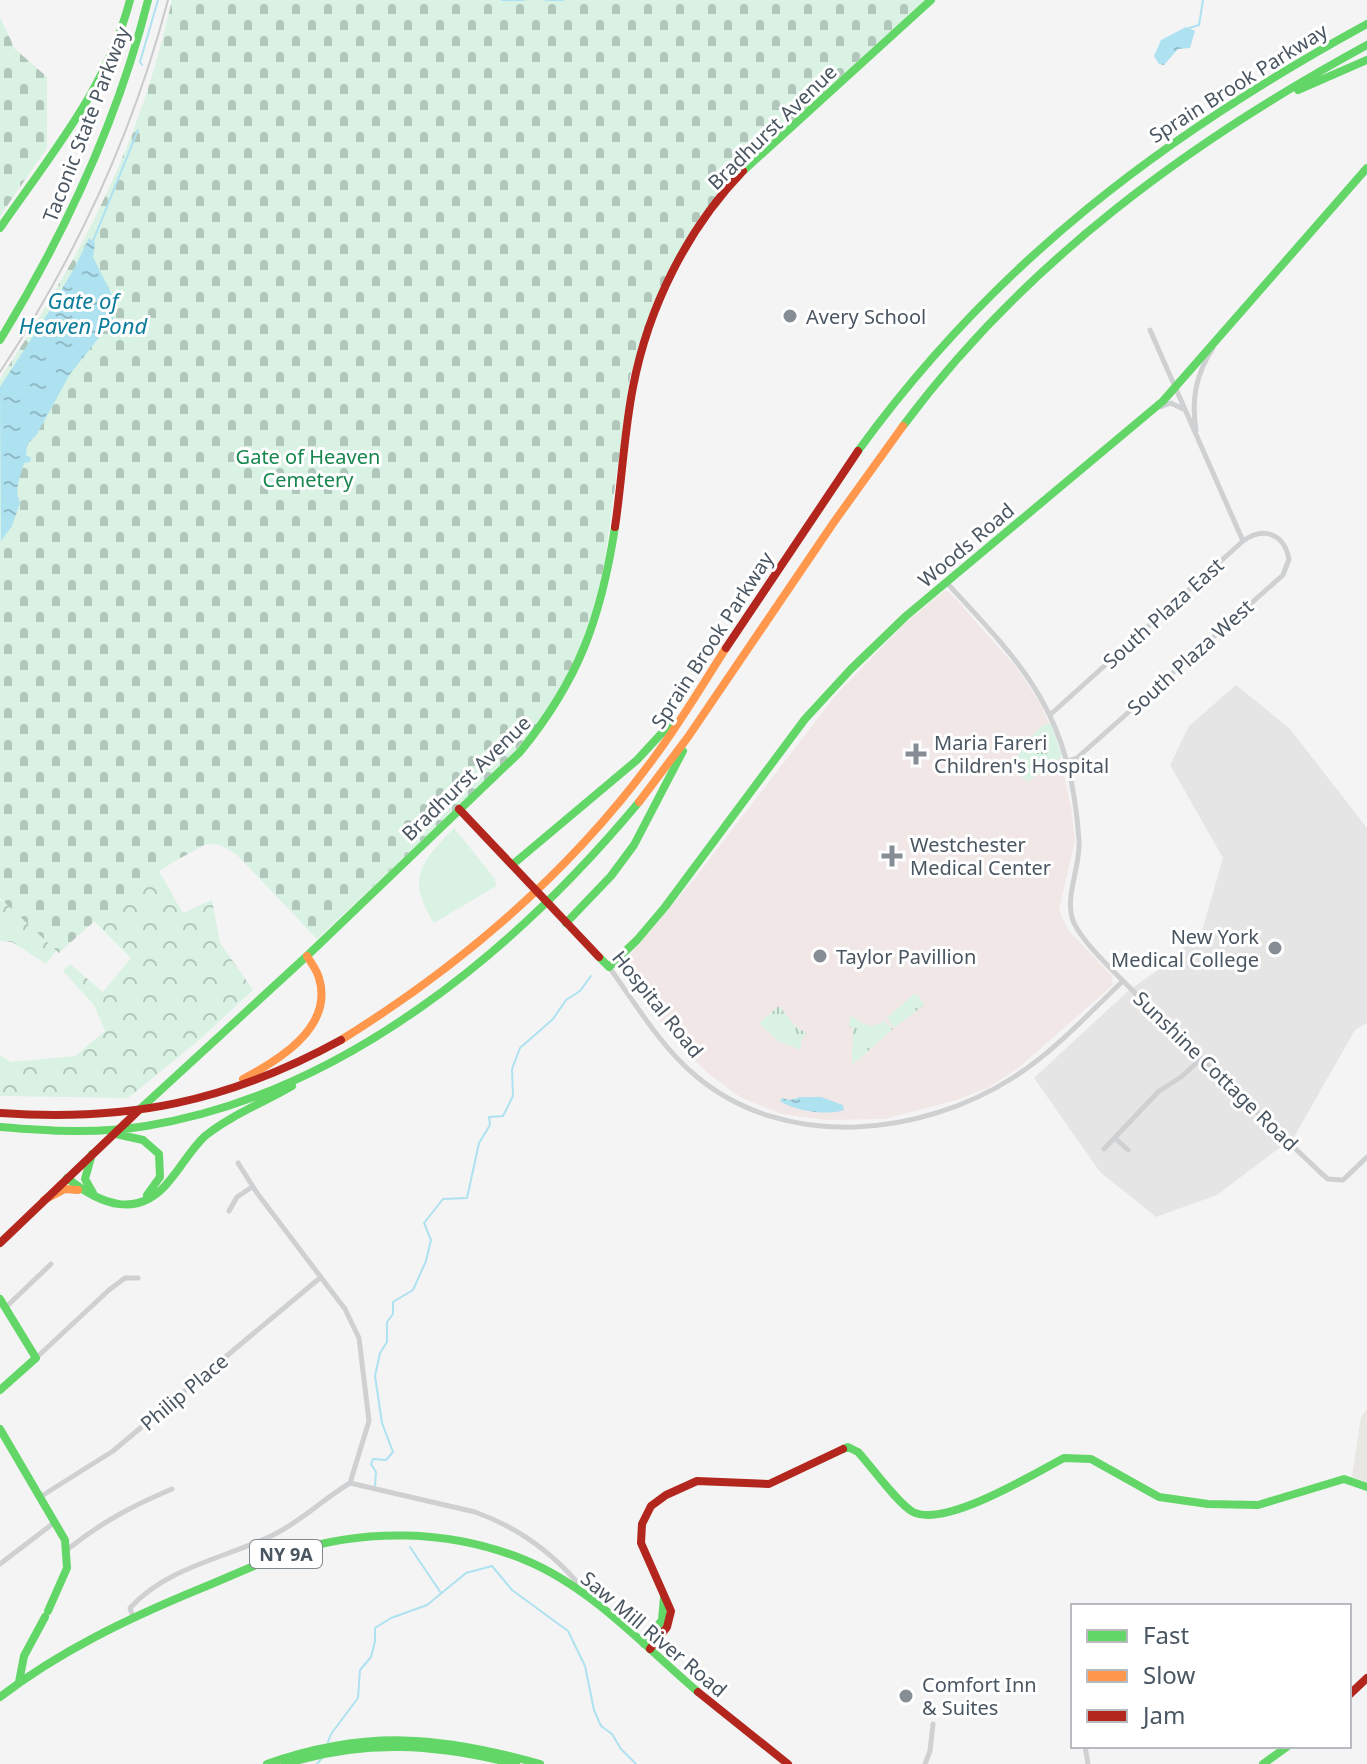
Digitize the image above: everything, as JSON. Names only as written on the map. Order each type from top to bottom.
[{"type":"main road","points":[[0,228],[92,94],[121,35],[130,0]]},
{"type":"main road","name":"Taconic State Parkway","points":[[0,329],[41,259],[75,188],[145,0]]},
{"type":"main road","name":"Taconic State Parkway","points":[[0,340],[45,264],[80,193],[130,63],[145,0]]},
{"type":"main road","name":"Bradhurst Avenue","points":[[1,1241],[171,1079],[307,956],[520,752],[544,725],[582,662],[595,622],[614,528],[636,372],[662,297],[685,250],[715,204],[748,166],[931,0]]},
{"type":"main road","name":"Sprain Brook Parkway","points":[[0,1113],[101,1115],[150,1110],[210,1096],[265,1076],[342,1037],[409,995],[487,937],[544,886],[610,815],[657,754],[861,447],[920,371],[986,298],[1070,220],[1161,148],[1249,90],[1367,24]]},
{"type":"main road","name":"Sprain Brook Parkway","points":[[0,1127],[97,1131],[161,1124],[243,1101],[318,1068],[429,1000],[521,928],[570,881],[622,824],[696,724],[889,445],[975,339],[1036,277],[1109,212],[1177,160],[1258,107],[1367,45]]},
{"type":"main road","points":[[1258,107],[1367,60]]},
{"type":"main road","name":"Woods Road","points":[[609,967],[665,907],[820,703],[892,628],[1152,412],[1367,168]]},
{"type":"main road","points":[[514,867],[637,760],[693,698]]},
{"type":"main road","points":[[566,922],[604,884],[634,845],[696,724]]},
{"type":"main road","name":"Hospital Road","points":[[459,809],[609,967]]},
{"type":"main road","points":[[210,1096],[275,1062],[297,1043],[312,1024],[320,1011],[323,989],[319,974],[307,956]]},
{"type":"main road","points":[[69,1176],[102,1202],[135,1204],[150,1199],[165,1188],[190,1153],[208,1135],[318,1068]]},
{"type":"main road","points":[[44,1200],[73,1188],[114,1200],[139,1199],[154,1190],[162,1171],[159,1154],[147,1142],[134,1136],[97,1131]]},
{"type":"main road","points":[[89,1193],[85,1176],[94,1152]]},
{"type":"main road","points":[[0,1390],[36,1358],[3,1303]]},
{"type":"main road","points":[[0,1429],[68,1549],[65,1578],[24,1656],[19,1682]]},
{"type":"main road","points":[[647,1647],[662,1620],[664,1597],[641,1539],[643,1519],[657,1500],[701,1481],[769,1484],[848,1447],[858,1452],[907,1508],[914,1513],[927,1515],[958,1509],[1064,1458],[1077,1456],[1100,1461],[1147,1492],[1163,1498],[1235,1506],[1256,1505],[1335,1480],[1344,1479],[1367,1487]]},
{"type":"main road","name":"Saw Mill River Road","points":[[0,1697],[72,1647],[133,1617],[292,1552],[336,1540],[381,1535],[435,1537],[492,1548],[534,1564],[576,1589],[788,1764]]},
{"type":"main road","points":[[1351,1693],[1367,1678]]},
{"type":"main road","points":[[267,1764],[380,1737],[431,1740],[480,1748],[540,1764]]},
{"type":"main road","points":[[285,1764],[326,1748],[383,1744],[461,1751],[516,1764]]},
{"type":"main road","points":[[1263,1764],[1285,1748]]},
{"type":"street","points":[[1150,330],[1243,541]]},
{"type":"street","points":[[1198,439],[1194,416],[1196,387],[1206,359],[1219,339]]},
{"type":"street","points":[[1152,412],[1171,403],[1185,412]]},
{"type":"street","name":"South Plaza West","points":[[1068,761],[1077,758],[1283,575],[1289,559],[1282,541],[1266,532],[1258,532],[1243,541]]},
{"type":"street","name":"South Plaza East","points":[[1051,714],[1243,541]]},
{"type":"street","name":"Sunshine Cottage Road","points":[[946,582],[1024,670],[1051,714],[1068,761],[1078,823],[1079,864],[1070,900],[1073,921],[1083,937],[1201,1059],[1322,1174],[1335,1181],[1343,1180],[1367,1157]]},
{"type":"street","name":"Hospital Road","points":[[609,967],[679,1059],[723,1096],[771,1116],[826,1126],[853,1127],[917,1119],[983,1095],[1042,1056],[1123,981]]},
{"type":"street","points":[[1104,1149],[1159,1091],[1201,1059]]},
{"type":"street","points":[[1115,1138],[1128,1150]]},
{"type":"street","points":[[238,1163],[252,1187],[351,1318],[359,1338],[369,1421],[350,1483]]},
{"type":"street","points":[[229,1211],[237,1197],[252,1187]]},
{"type":"street","points":[[3,1303],[51,1264]]},
{"type":"street","name":"Philip Place","points":[[40,1497],[113,1451],[321,1277]]},
{"type":"street","points":[[36,1358],[109,1290],[125,1278],[138,1278]]},
{"type":"street","points":[[133,1617],[130,1608],[170,1578],[283,1530],[309,1515],[332,1493],[350,1483],[494,1519],[527,1538],[551,1557],[576,1581],[576,1589]]},
{"type":"street","points":[[68,1549],[101,1523],[132,1505],[172,1489]]},
{"type":"street","points":[[0,1564],[55,1522]]},
{"type":"street","points":[[925,1764],[933,1738],[933,1724]]},
{"type":"shaded area","name":"Westchester Medical Center","points":[[944,591],[949,592],[1016,667],[1039,701],[1056,738],[1075,841],[1059,910],[1068,930],[1112,976],[1113,985],[1017,1069],[989,1087],[957,1100],[884,1119],[825,1120],[781,1114],[740,1097],[710,1075],[684,1050],[618,969],[695,878],[835,696],[904,624]]},
{"type":"shaded area","name":"New York Medical College","points":[[1236,685],[1290,729],[1367,828],[1367,1023],[1355,1030],[1294,1137],[1217,1195],[1156,1217],[1100,1172],[1034,1078],[1128,991],[1165,965],[1202,931],[1223,858],[1170,765],[1189,726]]},
{"type":"shaded area","points":[[1367,1409],[1367,1482],[1352,1477],[1361,1417]]},
{"type":"green space","name":"Gate of Heaven Cemetery","points":[[172,0],[925,0],[743,165],[699,218],[670,267],[639,345],[630,377],[604,565],[587,639],[572,674],[547,714],[508,759],[317,939],[237,855],[224,847],[207,844],[139,885],[59,953],[0,898],[0,379],[60,283],[112,182],[145,98]]},
{"type":"green space","points":[[0,17],[15,49],[47,77],[47,148],[0,216]]},
{"type":"green space","points":[[1045,724],[1051,724],[1062,756],[1027,782],[1012,764],[1031,736]]},
{"type":"green space","points":[[454,828],[495,879],[496,886],[434,923],[421,894],[421,871],[433,851]]},
{"type":"green space","points":[[155,867],[183,913],[212,900],[220,943],[253,990],[198,1041],[128,1098],[0,1096],[0,1055],[11,1062],[75,1056],[105,1031],[94,1005],[63,971],[70,964],[103,992],[131,958],[93,920]]},
{"type":"green space","points":[[0,900],[35,918],[64,941],[46,964],[12,942],[0,941]]},
{"type":"green space","points":[[914,994],[924,1005],[894,1028],[887,1018]]},
{"type":"green space","points":[[779,1006],[796,1027],[806,1033],[801,1041],[801,1050],[778,1041],[759,1023]]},
{"type":"green space","points":[[851,1015],[867,1025],[884,1021],[893,1029],[852,1065],[853,1028],[849,1026]]},
{"type":"water","points":[[1186,27],[1195,31],[1190,48],[1178,49],[1164,65],[1159,64],[1154,56],[1161,40]]},
{"type":"water","name":"Gate of Heaven Pond","points":[[89,238],[95,243],[93,257],[116,303],[113,320],[70,374],[37,434],[27,445],[26,456],[31,457],[30,462],[24,463],[19,479],[20,503],[12,526],[1,541],[0,387],[48,313]]},
{"type":"water","points":[[821,1097],[843,1105],[844,1110],[811,1112],[780,1101],[782,1098],[790,1100]]},
{"type":"waterway","points":[[142,65],[140,62],[158,0]]},
{"type":"waterway","points":[[502,0],[524,0]]},
{"type":"waterway","points":[[546,0],[563,0]]},
{"type":"waterway","points":[[1189,28],[1199,25],[1203,0]]},
{"type":"waterway","points":[[93,241],[138,130]]},
{"type":"waterway","points":[[375,1486],[373,1459],[386,1460],[393,1452],[382,1423],[375,1376],[380,1353],[387,1342],[387,1322],[393,1314],[393,1302],[413,1290],[426,1261],[431,1240],[424,1223],[443,1199],[467,1198],[479,1143],[490,1125],[489,1117],[503,1116],[513,1096],[512,1069],[520,1048],[553,1019],[566,1000],[580,991],[591,976]]},
{"type":"waterway","points":[[410,1547],[441,1593]]},
{"type":"waterway","points":[[328,1742],[358,1698],[360,1670],[371,1657],[375,1628],[391,1618],[427,1605],[466,1573],[492,1566],[512,1590],[568,1631],[585,1666],[594,1710],[601,1726],[612,1734],[636,1764]]},
{"type":"waterway","points":[[317,1764],[324,1756]]},
{"type":"railway","points":[[0,372],[53,284],[99,193],[138,98],[168,0]]},
{"type":"traffic: fast","points":[[0,228],[92,91],[120,32],[130,0]]},
{"type":"traffic: fast","points":[[0,340],[46,259],[87,176],[121,89],[148,0]]},
{"type":"traffic: fast","points":[[743,171],[931,0]]},
{"type":"traffic: fast","points":[[858,451],[911,383],[967,320],[1026,262],[1088,208],[1221,111],[1367,24]]},
{"type":"traffic: fast","points":[[903,426],[1002,311],[1056,259],[1114,210],[1237,122],[1367,45]]},
{"type":"traffic: fast","points":[[1298,90],[1367,60]]},
{"type":"traffic: fast","points":[[599,957],[609,967],[637,940],[805,719],[851,669],[906,616],[1163,401],[1367,168]]},
{"type":"traffic: fast","points":[[139,1110],[309,954],[520,752],[558,699],[584,647],[603,590],[615,527]]},
{"type":"traffic: fast","points":[[512,865],[637,760],[672,722]]},
{"type":"traffic: fast","points":[[566,923],[611,876],[634,845],[683,751]]},
{"type":"traffic: fast","points":[[0,1127],[91,1131],[146,1126],[219,1109],[289,1083],[356,1049],[420,1008],[480,962],[537,911],[639,802]]},
{"type":"traffic: fast","points":[[67,1178],[106,1201],[133,1204],[146,1200],[170,1180],[205,1136],[236,1115],[292,1086]]},
{"type":"traffic: fast","points":[[116,1134],[143,1140],[159,1154],[160,1177],[147,1195]]},
{"type":"traffic: fast","points":[[92,1154],[85,1179],[93,1193]]},
{"type":"traffic: fast","points":[[0,1299],[36,1358],[0,1390]]},
{"type":"traffic: fast","points":[[0,1429],[65,1540],[67,1568],[48,1611]]},
{"type":"traffic: fast","points":[[843,1449],[848,1447],[858,1452],[907,1508],[928,1515],[946,1513],[989,1497],[1064,1458],[1091,1459],[1159,1497],[1208,1504],[1258,1505],[1344,1479],[1367,1487]]},
{"type":"traffic: fast","points":[[0,1697],[46,1665],[145,1612],[287,1553],[346,1539],[377,1536],[467,1542],[525,1560],[595,1602],[698,1692]]},
{"type":"traffic: fast","points":[[644,1644],[662,1620],[664,1597]]},
{"type":"traffic: fast","points":[[19,1682],[24,1656],[45,1617]]},
{"type":"traffic: fast","points":[[267,1764],[338,1745],[404,1740],[470,1747],[540,1764]]},
{"type":"traffic: fast","points":[[285,1764],[344,1751],[400,1747],[457,1752],[516,1764]]},
{"type":"traffic: fast","points":[[1263,1764],[1285,1748]]},
{"type":"traffic: slow","points":[[639,802],[688,737],[903,426]]},
{"type":"traffic: slow","points":[[341,1040],[430,980],[551,877],[623,798],[656,755],[726,648]]},
{"type":"traffic: slow","points":[[243,1079],[287,1052],[300,1040],[319,1012],[322,996],[318,975],[307,956]]},
{"type":"traffic: slow","points":[[44,1200],[65,1189],[78,1190]]},
{"type":"traffic: jam","points":[[615,527],[630,404],[649,328],[688,244],[704,218],[743,171]]},
{"type":"traffic: jam","points":[[726,648],[858,451]]},
{"type":"traffic: jam","points":[[459,809],[599,957]]},
{"type":"traffic: jam","points":[[0,1113],[91,1114],[176,1103],[258,1079],[341,1040]]},
{"type":"traffic: jam","points":[[0,1243],[139,1110]]},
{"type":"traffic: jam","points":[[650,1649],[667,1627],[671,1611],[641,1543],[642,1524],[651,1506],[666,1495],[697,1481],[769,1484],[843,1449]]},
{"type":"traffic: jam","points":[[1351,1693],[1367,1678]]},
{"type":"traffic: jam","points":[[698,1692],[788,1764]]},
{"type":"place","name":"Avery School","points":[[790,316]]},
{"type":"place","name":"Maria Fareri Children's Hospital","points":[[916,754]]},
{"type":"place","name":"Westchester Medical Center","points":[[892,856]]},
{"type":"place","name":"New York Medical College","points":[[1275,948]]},
{"type":"place","name":"Taylor Pavillion","points":[[820,956]]},
{"type":"place","name":"Comfort Inn & Suites","points":[[906,1696]]}]
